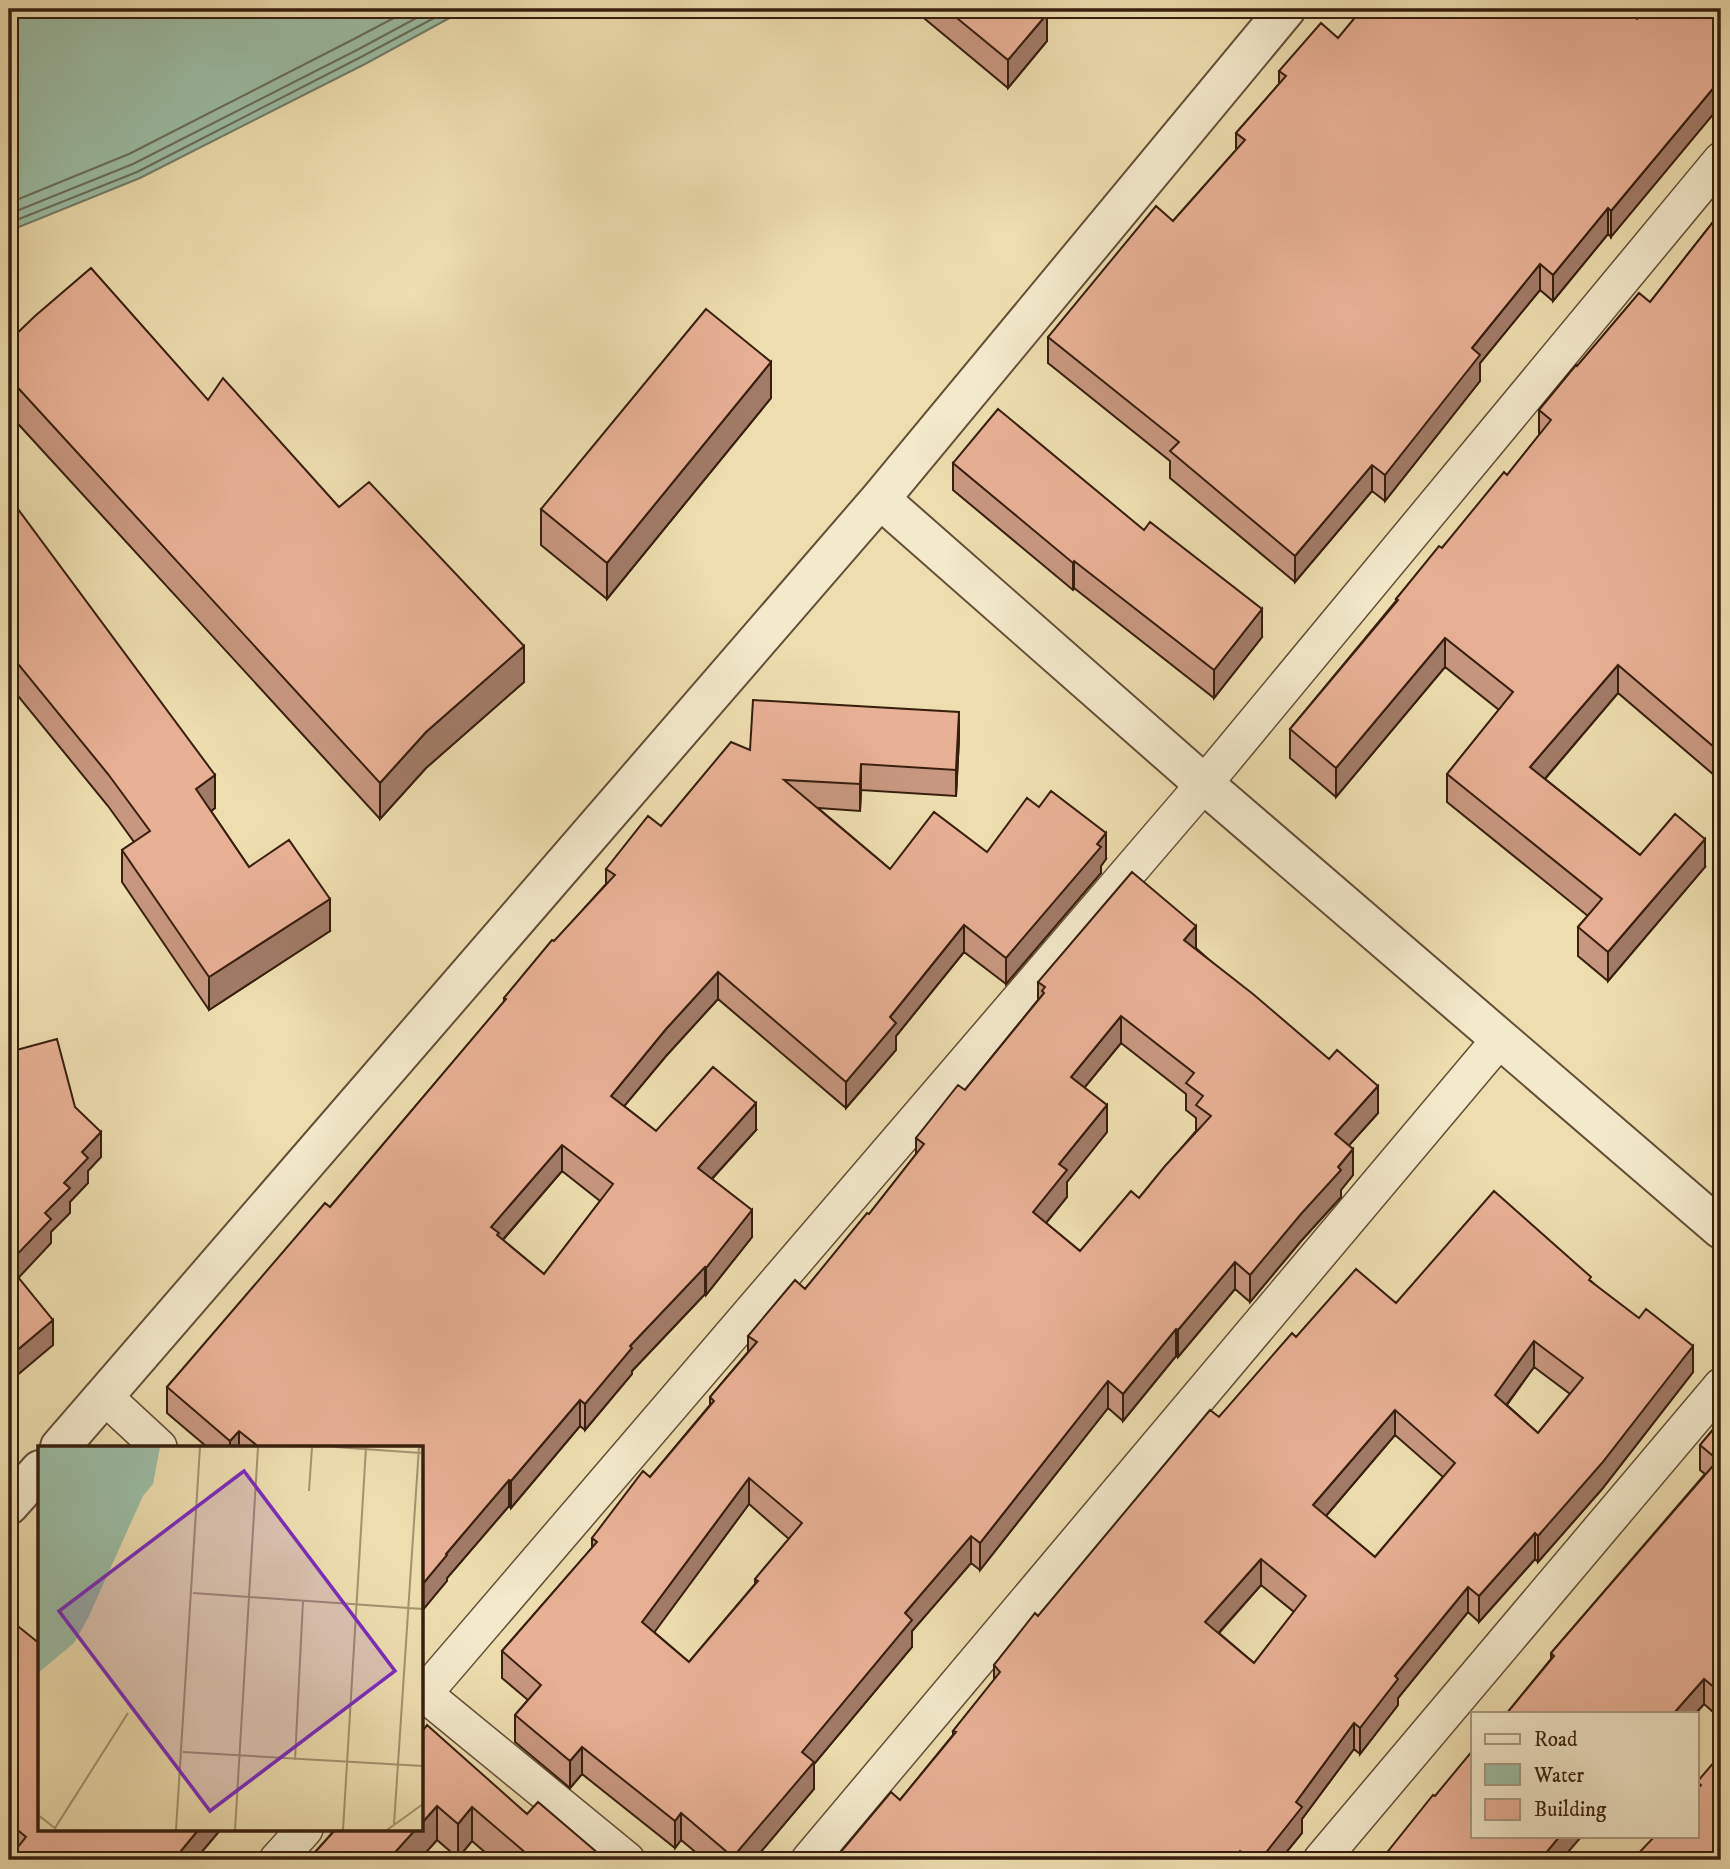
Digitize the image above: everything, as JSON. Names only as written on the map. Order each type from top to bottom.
[{"type":"street","points":[[61,1446],[880,499],[1286,9]]},
{"type":"street","points":[[424,1692],[1204,784],[1721,160]]},
{"type":"street","points":[[880,499],[1204,784],[1721,1229]]},
{"type":"street","points":[[809,1860],[1500,1039]]},
{"type":"street","points":[[1321,1860],[1721,1386]]},
{"type":"street","points":[[105,1397],[158,1446]]},
{"type":"street","points":[[9,1505],[38,1472]]},
{"type":"street","points":[[424,1696],[627,1860]]},
{"type":"street","points":[[277,1860],[304,1830]]},
{"type":"water","points":[[9,9],[466,9],[365,64],[140,178],[9,231]]},
{"type":"building","points":[[946,9],[1041,9],[1047,14],[1008,60]]},
{"type":"building","points":[[1362,9],[1624,9],[1637,19],[1646,9],[1721,9],[1721,79],[1611,211],[1608,208],[1553,275],[1540,264],[1472,348],[1480,355],[1385,475],[1372,465],[1295,556],[1170,451],[1179,442],[1048,337],[1156,206],[1173,221],[1245,140],[1236,133],[1286,76],[1279,71],[1321,23],[1338,38]]},
{"type":"building","points":[[1721,212],[1721,753],[1618,665],[1530,767],[1640,855],[1675,814],[1705,839],[1608,952],[1578,927],[1602,899],[1447,774],[1513,692],[1445,638],[1336,768],[1290,729],[1398,600],[1396,599],[1439,546],[1442,548],[1504,472],[1507,475],[1551,420],[1539,410],[1576,365],[1639,293],[1650,302]]},
{"type":"building","points":[[91,268],[208,400],[223,378],[339,507],[369,482],[524,646],[426,732],[380,783],[9,378],[9,341]]},
{"type":"building","points":[[706,309],[771,362],[607,563],[541,509]]},
{"type":"building","points":[[998,409],[1144,530],[1150,522],[1262,609],[1214,670],[1074,561],[1073,563],[953,463]]},
{"type":"building","points":[[9,497],[215,775],[196,789],[249,867],[289,840],[330,899],[209,977],[122,850],[150,831],[108,774],[9,653]]},
{"type":"building","points":[[753,700],[959,712],[956,770],[861,764],[860,784],[784,780],[890,869],[934,812],[987,852],[1027,798],[1039,807],[1051,791],[1106,833],[1097,844],[1101,847],[1006,958],[964,925],[890,1017],[896,1023],[846,1082],[718,972],[666,1029],[611,1096],[656,1131],[713,1067],[756,1103],[698,1168],[752,1210],[706,1268],[630,1346],[632,1348],[585,1404],[580,1400],[511,1481],[509,1480],[424,1583],[424,1446],[258,1446],[239,1431],[230,1441],[167,1387],[325,1203],[330,1207],[506,999],[504,998],[552,940],[554,941],[615,875],[606,869],[648,816],[661,826],[731,742],[750,750]],"holes":[[[562,1145],[613,1184],[544,1274],[491,1227]]]},
{"type":"building","points":[[1132,872],[1196,926],[1184,940],[1329,1059],[1337,1050],[1378,1086],[1335,1134],[1353,1149],[1338,1167],[1341,1170],[1250,1275],[1235,1262],[1123,1394],[1108,1381],[980,1543],[971,1536],[905,1613],[912,1620],[802,1752],[814,1762],[733,1857],[681,1813],[675,1821],[582,1747],[570,1761],[515,1715],[541,1685],[502,1651],[597,1542],[592,1538],[643,1471],[650,1477],[714,1401],[710,1397],[757,1342],[748,1336],[795,1280],[805,1289],[867,1213],[869,1214],[924,1144],[916,1138],[958,1085],[965,1090],[1044,993],[1042,991],[1045,987],[1038,982]],"holes":[[[1121,1016],[1194,1073],[1186,1083],[1203,1096],[1196,1105],[1211,1116],[1139,1198],[1131,1191],[1080,1251],[1033,1212],[1067,1170],[1059,1164],[1107,1105],[1071,1077]],[[749,1478],[802,1523],[755,1579],[758,1581],[689,1662],[642,1622]]]},
{"type":"building","points":[[57,1039],[75,1107],[101,1132],[82,1152],[88,1158],[64,1183],[70,1188],[45,1213],[51,1219],[9,1263],[9,1052]]},
{"type":"building","points":[[1494,1191],[1591,1277],[1589,1280],[1639,1318],[1646,1309],[1693,1346],[1602,1463],[1538,1536],[1535,1533],[1479,1596],[1468,1587],[1395,1676],[1398,1679],[1360,1728],[1354,1723],[1296,1802],[1302,1807],[1260,1860],[1253,1860],[1240,1851],[1232,1860],[834,1860],[891,1792],[900,1800],[956,1732],[953,1731],[1000,1672],[994,1665],[1035,1613],[1038,1616],[1210,1410],[1219,1417],[1292,1333],[1296,1337],[1356,1269],[1396,1303]],"holes":[[[1534,1341],[1583,1378],[1538,1433],[1495,1395]],[[1395,1410],[1455,1463],[1375,1557],[1313,1505]],[[1261,1559],[1306,1596],[1254,1663],[1205,1622]]]},
{"type":"building","points":[[9,1266],[53,1320],[9,1357]]},
{"type":"building","points":[[1721,1420],[1721,1693],[1704,1679],[1675,1712],[1508,1712],[1554,1656],[1551,1653],[1718,1460],[1700,1445]]},
{"type":"building","points":[[9,1619],[38,1642],[38,1830],[198,1830],[176,1857],[171,1853],[165,1860],[9,1860],[26,1837],[9,1823]]},
{"type":"building","points":[[427,1725],[527,1814],[538,1802],[606,1860],[534,1860],[472,1807],[458,1824],[437,1806],[424,1821],[424,1729]]},
{"type":"building","points":[[1471,1752],[1471,1838],[1558,1838],[1540,1860],[1381,1860],[1433,1795],[1435,1796]]},
{"type":"building","points":[[1721,1754],[1721,1860],[1632,1860],[1653,1838],[1698,1838],[1698,1788],[1701,1785],[1698,1781]]},
{"type":"building","points":[[335,1830],[415,1830],[388,1860],[308,1860]]}]
